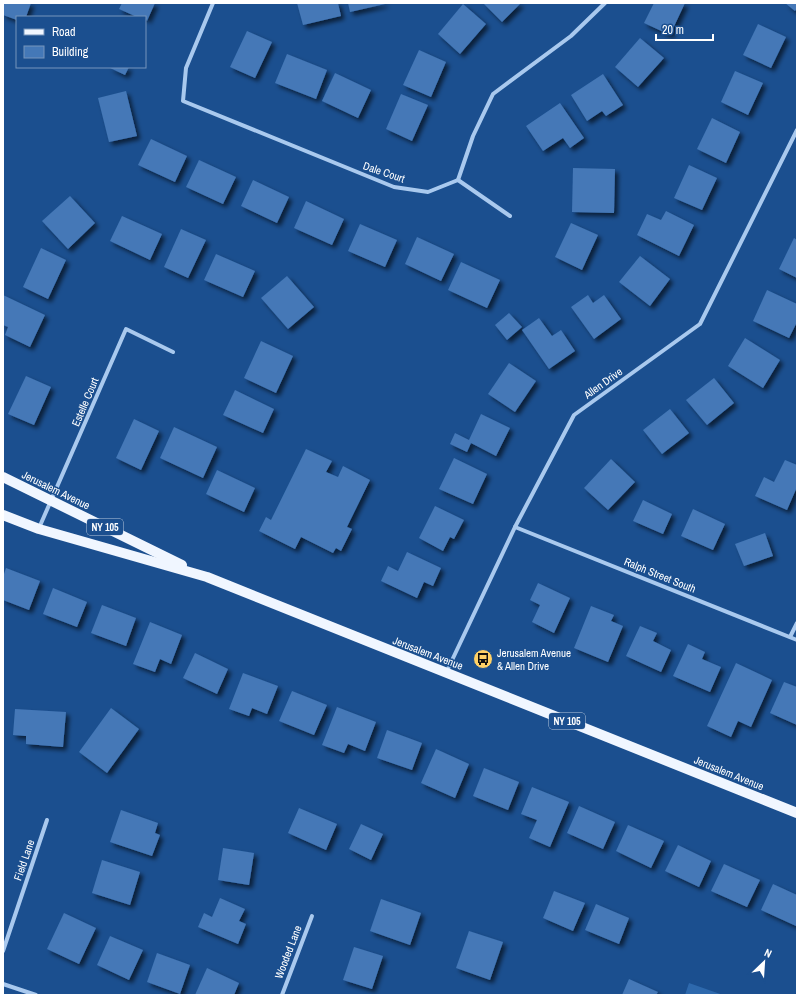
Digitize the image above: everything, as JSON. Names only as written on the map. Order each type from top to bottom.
[{"type":"main road","name":"Jerusalem Avenue","points":[[3,477],[207,577],[797,813]]},
{"type":"main road","name":"Jerusalem Avenue","points":[[3,515],[39,529],[207,577]]},
{"type":"street","name":"Dale Court","points":[[213,3],[186,68],[183,102],[394,187],[428,192],[458,180]]},
{"type":"street","points":[[510,216],[458,180],[473,136],[493,94],[571,36],[605,3]]},
{"type":"street","name":"Allen Drive","points":[[446,673],[516,527],[574,415],[700,324],[797,130]]},
{"type":"street","name":"Estelle Court","points":[[39,529],[126,330],[173,352]]},
{"type":"street","name":"Ralph Street South","points":[[516,527],[797,640]]},
{"type":"street","points":[[790,637],[797,623]]},
{"type":"street","name":"Field Lane","points":[[3,951],[47,820]]},
{"type":"street","name":"Wooded Lane","points":[[282,995],[312,916]]},
{"type":"street","points":[[3,984],[36,995]]},
{"type":"shaded area","points":[[689,983],[723,995],[685,995]]},
{"type":"building","points":[[3,3],[31,3],[26,16],[16,16],[16,20],[3,15]]},
{"type":"building","points":[[122,3],[155,3],[147,21],[146,16],[135,16],[119,9]]},
{"type":"building","points":[[297,3],[338,3],[341,16],[303,25]]},
{"type":"building","points":[[348,3],[385,3],[385,4],[350,12]]},
{"type":"building","points":[[483,3],[521,3],[502,22]]},
{"type":"building","points":[[654,3],[685,3],[670,35],[644,23]]},
{"type":"building","points":[[785,3],[797,3],[797,8],[795,11]]},
{"type":"building","points":[[463,4],[486,24],[460,54],[438,34]]},
{"type":"building","points":[[758,24],[786,37],[771,68],[743,55]]},
{"type":"building","points":[[247,31],[272,42],[255,78],[230,67]]},
{"type":"building","points":[[640,38],[664,58],[638,87],[615,67]]},
{"type":"building","points":[[419,50],[446,62],[431,97],[403,85]]},
{"type":"building","points":[[287,54],[327,70],[316,99],[275,83]]},
{"type":"building","points":[[110,68],[128,68],[125,75]]},
{"type":"building","points":[[735,71],[763,83],[748,115],[721,102]]},
{"type":"building","points":[[335,73],[371,90],[358,118],[322,101]]},
{"type":"building","points":[[603,74],[623,105],[606,116],[602,111],[587,121],[571,95]]},
{"type":"building","points":[[126,91],[137,136],[109,142],[98,98]]},
{"type":"building","points":[[401,94],[428,105],[412,141],[386,129]]},
{"type":"building","points":[[560,103],[584,138],[570,148],[563,138],[543,151],[526,126]]},
{"type":"building","points":[[712,118],[740,132],[726,163],[697,149]]},
{"type":"building","points":[[151,139],[187,156],[175,182],[138,165]]},
{"type":"building","points":[[199,160],[236,177],[223,204],[186,187]]},
{"type":"building","points":[[689,165],[717,178],[702,210],[674,198]]},
{"type":"building","points":[[573,168],[615,169],[614,213],[572,212]]},
{"type":"building","points":[[253,180],[289,197],[277,223],[241,206]]},
{"type":"building","points":[[70,196],[95,223],[68,249],[42,221]]},
{"type":"building","points":[[306,201],[344,219],[332,245],[294,228]]},
{"type":"building","points":[[666,211],[694,225],[679,256],[637,235],[647,214],[661,220]]},
{"type":"building","points":[[122,216],[162,234],[150,260],[110,241]]},
{"type":"building","points":[[571,223],[598,235],[582,270],[555,257]]},
{"type":"building","points":[[360,224],[397,240],[385,267],[348,251]]},
{"type":"building","points":[[181,229],[206,240],[188,278],[164,267]]},
{"type":"building","points":[[417,237],[454,254],[441,281],[405,264]]},
{"type":"building","points":[[794,238],[797,240],[797,278],[779,269]]},
{"type":"building","points":[[41,248],[66,260],[48,299],[23,287]]},
{"type":"building","points":[[216,254],[255,271],[243,297],[204,280]]},
{"type":"building","points":[[640,256],[670,279],[650,306],[619,282]]},
{"type":"building","points":[[461,262],[500,280],[487,308],[448,290]]},
{"type":"building","points":[[287,276],[314,307],[288,329],[261,298]]},
{"type":"building","points":[[767,290],[797,304],[797,322],[789,338],[753,321]]},
{"type":"building","points":[[3,295],[45,315],[30,347],[5,335],[8,327],[3,325]]},
{"type":"building","points":[[588,295],[593,303],[604,295],[621,319],[594,339],[571,307]]},
{"type":"building","points":[[509,313],[522,327],[507,340],[495,325]]},
{"type":"building","points":[[539,318],[552,336],[561,330],[575,351],[549,369],[522,330]]},
{"type":"building","points":[[745,338],[780,360],[763,388],[728,366]]},
{"type":"building","points":[[261,341],[293,356],[276,393],[244,378]]},
{"type":"building","points":[[509,363],[536,381],[515,412],[488,394]]},
{"type":"building","points":[[26,376],[51,387],[34,425],[8,414]]},
{"type":"building","points":[[714,378],[734,403],[707,425],[686,400]]},
{"type":"building","points":[[235,390],[274,409],[263,433],[223,415]]},
{"type":"building","points":[[670,409],[689,433],[662,454],[643,430]]},
{"type":"building","points":[[481,414],[510,428],[496,456],[471,443],[467,452],[450,444],[455,433],[469,440]]},
{"type":"building","points":[[134,419],[159,431],[141,470],[116,458]]},
{"type":"building","points":[[174,427],[217,447],[203,478],[160,458]]},
{"type":"building","points":[[306,449],[332,461],[326,472],[338,477],[343,466],[370,480],[347,527],[352,529],[341,551],[336,548],[333,553],[301,537],[295,549],[259,531],[266,517],[271,520]]},
{"type":"building","points":[[454,458],[487,474],[473,504],[439,489]]},
{"type":"building","points":[[611,459],[635,482],[608,510],[584,488]]},
{"type":"building","points":[[785,460],[797,465],[797,487],[787,510],[755,496],[764,477],[774,482]]},
{"type":"building","points":[[217,470],[255,488],[244,512],[206,494]]},
{"type":"building","points":[[643,500],[672,514],[663,534],[633,521]]},
{"type":"building","points":[[435,506],[464,520],[454,539],[450,537],[443,551],[419,538]]},
{"type":"building","points":[[693,509],[725,524],[713,550],[681,536]]},
{"type":"building","points":[[765,533],[773,556],[744,566],[735,544]]},
{"type":"building","points":[[407,552],[441,568],[433,586],[424,582],[417,598],[381,581],[388,566],[398,571]]},
{"type":"building","points":[[6,568],[40,581],[29,610],[3,600],[3,577]]},
{"type":"building","points":[[538,583],[570,598],[554,633],[532,622],[540,605],[530,600]]},
{"type":"building","points":[[53,588],[87,602],[77,627],[43,614]]},
{"type":"building","points":[[102,605],[136,618],[126,646],[91,633]]},
{"type":"building","points":[[591,606],[614,615],[611,621],[623,626],[608,662],[574,648]]},
{"type":"building","points":[[150,622],[182,635],[171,664],[160,659],[155,672],[133,664]]},
{"type":"building","points":[[640,626],[657,633],[653,641],[671,650],[661,672],[626,656]]},
{"type":"building","points":[[688,644],[705,652],[702,659],[721,667],[710,692],[673,676]]},
{"type":"building","points":[[195,653],[228,669],[217,694],[183,678]]},
{"type":"building","points":[[736,663],[772,680],[751,727],[738,721],[731,737],[707,726]]},
{"type":"building","points":[[243,673],[278,686],[267,714],[252,708],[249,716],[229,709]]},
{"type":"building","points":[[784,682],[797,687],[797,725],[770,713]]},
{"type":"building","points":[[292,691],[327,705],[314,735],[279,721]]},
{"type":"building","points":[[337,707],[376,722],[365,751],[348,744],[344,753],[322,745]]},
{"type":"building","points":[[111,708],[139,729],[107,773],[79,752]]},
{"type":"building","points":[[15,709],[66,712],[63,747],[26,744],[26,736],[13,735]]},
{"type":"building","points":[[387,730],[422,743],[412,770],[377,758]]},
{"type":"building","points":[[436,749],[469,764],[455,798],[421,783]]},
{"type":"building","points":[[484,768],[519,782],[508,810],[473,796]]},
{"type":"building","points":[[532,787],[569,802],[550,847],[529,838],[537,820],[521,814]]},
{"type":"building","points":[[579,806],[615,822],[603,849],[567,833]]},
{"type":"building","points":[[299,808],[337,824],[326,850],[288,833]]},
{"type":"building","points":[[121,810],[158,823],[155,833],[160,835],[152,856],[110,842]]},
{"type":"building","points":[[361,824],[383,834],[371,860],[349,849]]},
{"type":"building","points":[[628,825],[664,841],[651,868],[616,851]]},
{"type":"building","points":[[678,845],[711,861],[699,887],[665,871]]},
{"type":"building","points":[[223,848],[254,853],[249,885],[218,880]]},
{"type":"building","points":[[102,860],[140,872],[130,905],[92,893]]},
{"type":"building","points":[[724,864],[760,880],[747,907],[711,891]]},
{"type":"building","points":[[773,884],[797,895],[796,926],[761,910]]},
{"type":"building","points":[[554,891],[585,903],[573,931],[543,918]]},
{"type":"building","points":[[220,898],[245,909],[239,921],[246,924],[238,944],[198,927],[204,913],[212,917]]},
{"type":"building","points":[[381,899],[421,913],[410,945],[370,931]]},
{"type":"building","points":[[596,904],[629,918],[619,944],[585,930]]},
{"type":"building","points":[[64,913],[96,928],[79,964],[47,949]]},
{"type":"building","points":[[469,931],[503,942],[490,980],[456,968]]},
{"type":"building","points":[[110,936],[143,950],[129,980],[97,965]]},
{"type":"building","points":[[354,947],[383,956],[372,989],[343,980]]},
{"type":"building","points":[[157,953],[190,965],[180,994],[147,982]]},
{"type":"building","points":[[207,968],[239,983],[234,995],[195,995]]},
{"type":"building","points":[[629,979],[658,992],[656,995],[622,995]]},
{"type":"place","name":"Jerusalem Avenue & Allen Drive","points":[[483,659]]}]
